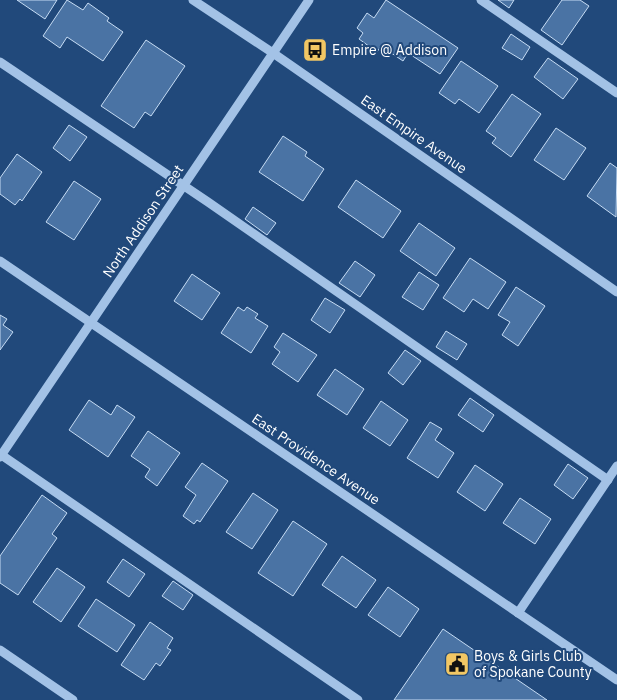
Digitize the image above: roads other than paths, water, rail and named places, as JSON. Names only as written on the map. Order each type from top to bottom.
[{"type":"street","name":"East Empire Avenue","points":[[193,0],[273,53],[617,292]]},
{"type":"street","name":"North Addison Street","points":[[0,455],[309,0]]},
{"type":"street","points":[[480,0],[617,93]]},
{"type":"street","points":[[0,62],[184,186],[608,480]]},
{"type":"street","name":"East Providence Avenue","points":[[0,261],[617,680]]},
{"type":"street","points":[[0,455],[358,700]]},
{"type":"street","points":[[518,613],[617,466]]},
{"type":"street","points":[[0,650],[73,700]]},
{"type":"place","name":"Empire @ Addison","points":[[315,50]]},
{"type":"place","name":"Boys & Girls Club of Spokane County","points":[[457,664]]}]
